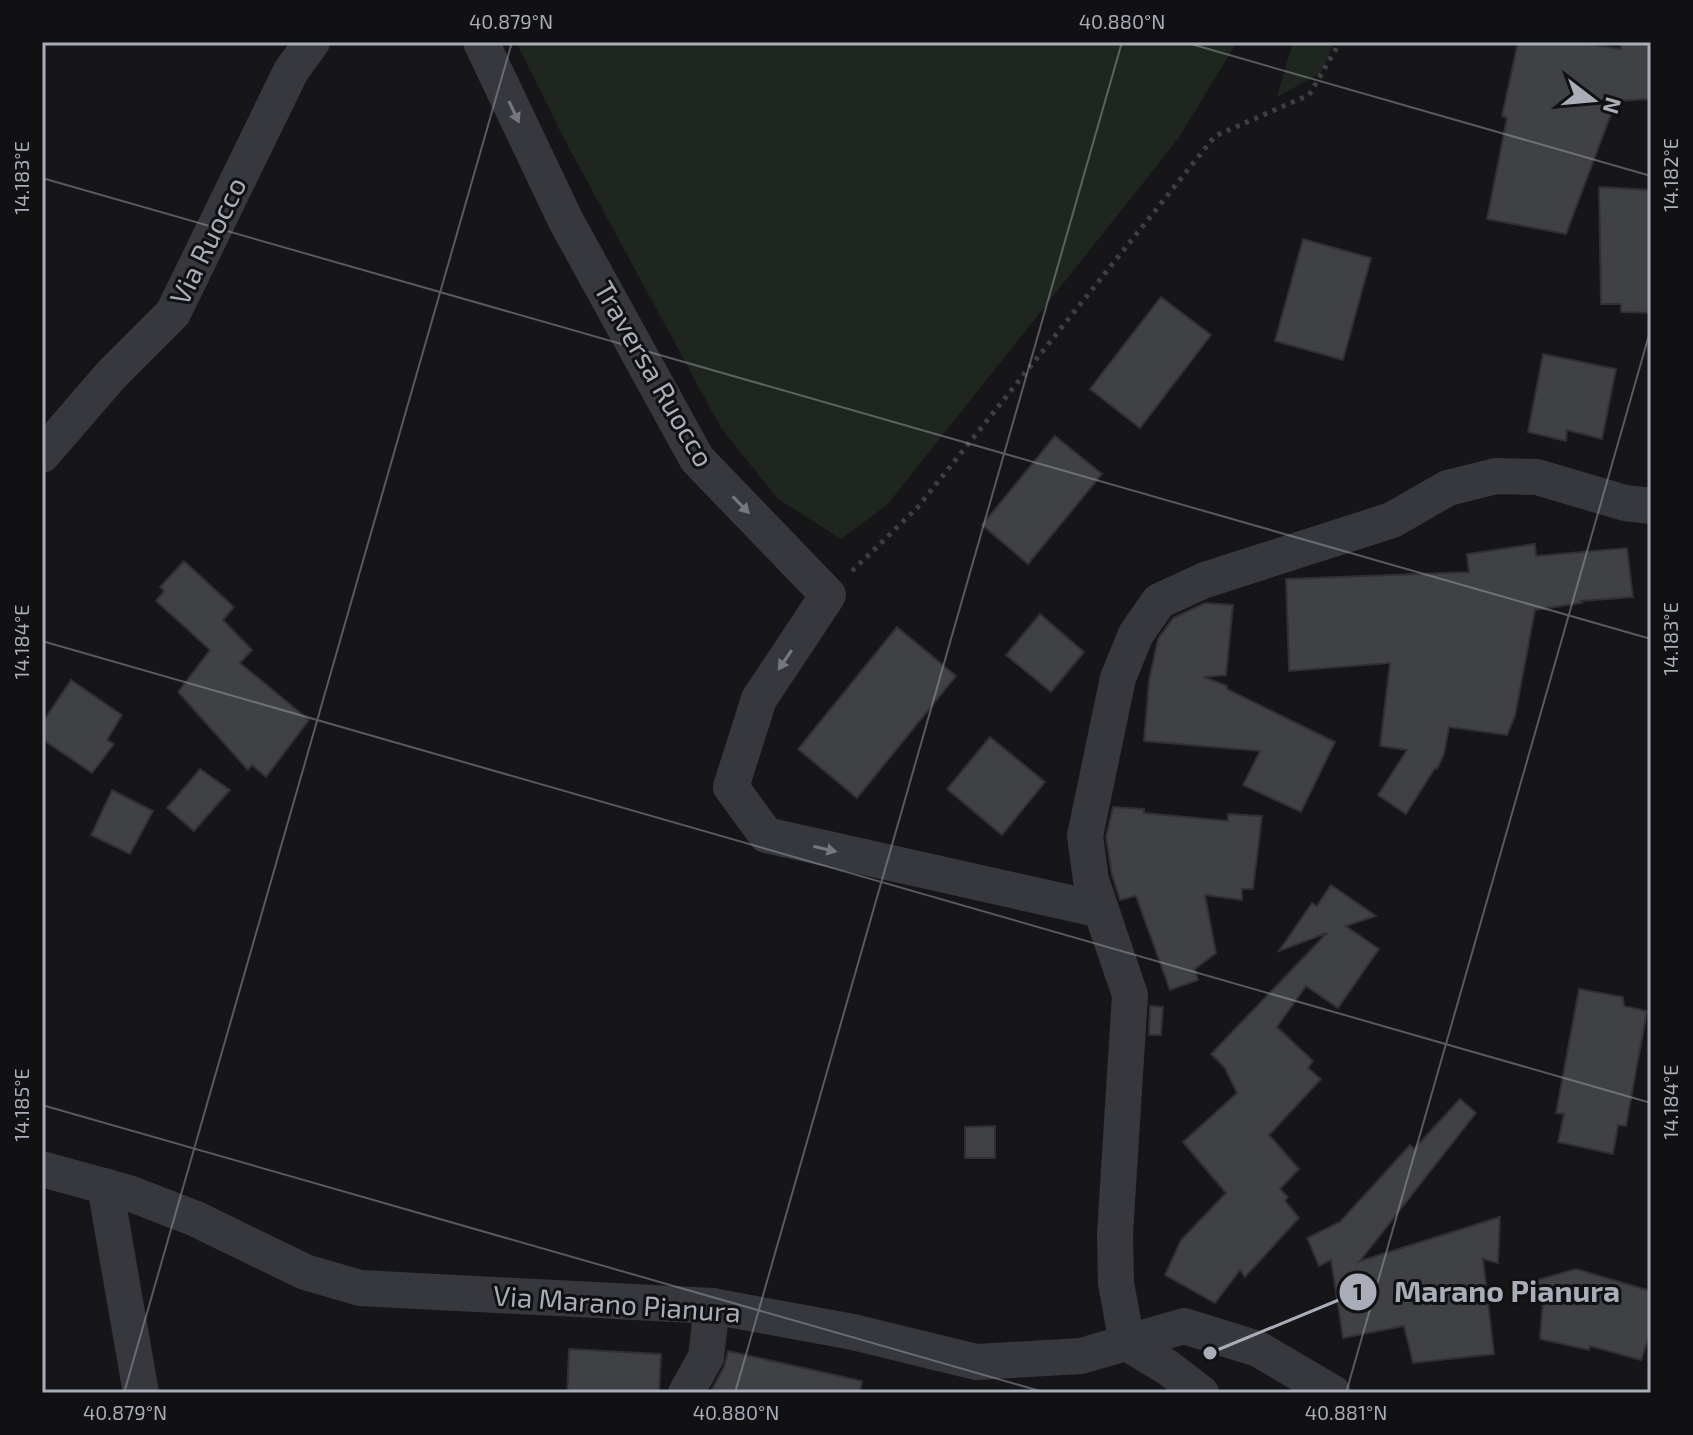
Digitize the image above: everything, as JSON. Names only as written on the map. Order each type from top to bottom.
[{"type":"street","name":"Via Ruocco","points":[[42,455],[112,374],[173,313],[291,71],[312,42]]},
{"type":"street","name":"Traversa Ruocco","points":[[481,42],[566,221],[697,459],[828,595]]},
{"type":"street","points":[[1201,1393],[1167,1367],[1127,1343],[1116,1283],[1115,1233],[1130,995],[1091,880],[1085,836],[1118,678],[1136,634],[1159,601],[1205,580],[1392,520],[1448,488],[1496,476],[1537,477],[1625,503],[1651,506]]},
{"type":"street","points":[[828,595],[759,699],[731,787],[766,835],[1101,910]]},
{"type":"street","name":"Via Marano Pianura","points":[[42,1169],[105,1186],[196,1219],[305,1272],[360,1288],[712,1306],[853,1332],[976,1362],[1081,1356],[1184,1326],[1258,1349],[1333,1393]]},
{"type":"street","points":[[105,1186],[141,1393]]},
{"type":"street","points":[[686,1393],[706,1357],[712,1306]]},
{"type":"path","points":[[828,595],[917,508],[1215,136],[1309,95],[1340,42]]},
{"type":"shaded area","points":[[516,42],[1237,42],[1178,139],[887,505],[841,539],[778,499],[721,428],[561,133]]},
{"type":"shaded area","points":[[1293,42],[1334,42],[1321,73],[1277,97]]},
{"type":"building","points":[[1518,42],[1574,42],[1621,49],[1620,42],[1651,42],[1651,99],[1616,101],[1566,234],[1487,219],[1507,118],[1502,116]]},
{"type":"building","points":[[1599,187],[1651,190],[1651,313],[1621,312],[1621,304],[1601,304]]},
{"type":"building","points":[[1303,239],[1371,258],[1343,360],[1275,341]]},
{"type":"building","points":[[1161,297],[1211,335],[1140,428],[1090,389]]},
{"type":"building","points":[[1543,354],[1616,369],[1602,439],[1567,430],[1566,441],[1528,432]]},
{"type":"building","points":[[1055,436],[1102,474],[1028,564],[982,525]]},
{"type":"building","points":[[1535,544],[1536,556],[1627,548],[1633,597],[1581,601],[1535,610],[1515,716],[1507,735],[1449,727],[1444,754],[1437,769],[1406,814],[1378,795],[1407,750],[1380,746],[1390,663],[1289,671],[1286,579],[1469,572],[1467,554]]},
{"type":"building","points":[[184,561],[234,607],[223,620],[252,650],[240,663],[309,720],[266,777],[252,765],[248,770],[178,692],[210,650],[156,601],[164,591],[160,587]]},
{"type":"building","points":[[1205,603],[1233,605],[1226,675],[1204,677],[1335,742],[1301,812],[1243,785],[1260,751],[1144,741],[1149,681],[1158,639],[1173,618]]},
{"type":"building","points":[[1040,614],[1084,652],[1051,692],[1006,655]]},
{"type":"building","points":[[897,627],[956,676],[857,798],[798,749]]},
{"type":"building","points":[[71,680],[122,715],[107,740],[114,744],[92,773],[42,739],[42,723]]},
{"type":"building","points":[[990,737],[1045,782],[1002,835],[947,789]]},
{"type":"building","points":[[200,769],[230,790],[194,831],[167,808]]},
{"type":"building","points":[[112,790],[153,811],[130,854],[91,835]]},
{"type":"building","points":[[1113,807],[1228,821],[1228,814],[1262,816],[1253,889],[1242,889],[1242,900],[1205,895],[1216,953],[1195,969],[1198,980],[1170,990],[1136,896],[1120,900],[1106,837]]},
{"type":"building","points":[[1331,885],[1376,916],[1346,926],[1379,949],[1338,1008],[1306,986],[1277,1027],[1313,1061],[1308,1068],[1321,1079],[1269,1135],[1299,1169],[1280,1189],[1299,1218],[1245,1277],[1240,1270],[1215,1303],[1165,1275],[1181,1240],[1226,1193],[1183,1142],[1237,1093],[1225,1068],[1211,1054],[1327,933],[1279,951],[1312,903],[1317,906]]},
{"type":"building","points":[[1579,989],[1623,997],[1624,1006],[1647,1011],[1626,1126],[1618,1125],[1613,1154],[1558,1142],[1564,1114],[1556,1113]]},
{"type":"building","points":[[1150,1006],[1163,1007],[1161,1035],[1149,1035]]},
{"type":"building","points":[[1460,1099],[1476,1113],[1360,1261],[1500,1217],[1498,1263],[1483,1259],[1494,1354],[1413,1363],[1404,1326],[1343,1338],[1331,1260],[1319,1266],[1307,1238],[1340,1222],[1410,1145],[1414,1149]]},
{"type":"building","points":[[995,1126],[995,1158],[965,1158],[965,1127]]},
{"type":"building","points":[[1576,1269],[1651,1291],[1651,1331],[1641,1360],[1590,1346],[1589,1350],[1540,1339],[1543,1300],[1537,1280]]},
{"type":"building","points":[[569,1349],[661,1354],[659,1393],[567,1393]]},
{"type":"building","points":[[728,1351],[862,1381],[860,1393],[710,1393],[724,1367]]},
{"type":"place","name":"Marano Pianura","points":[[1210,1353]]}]
